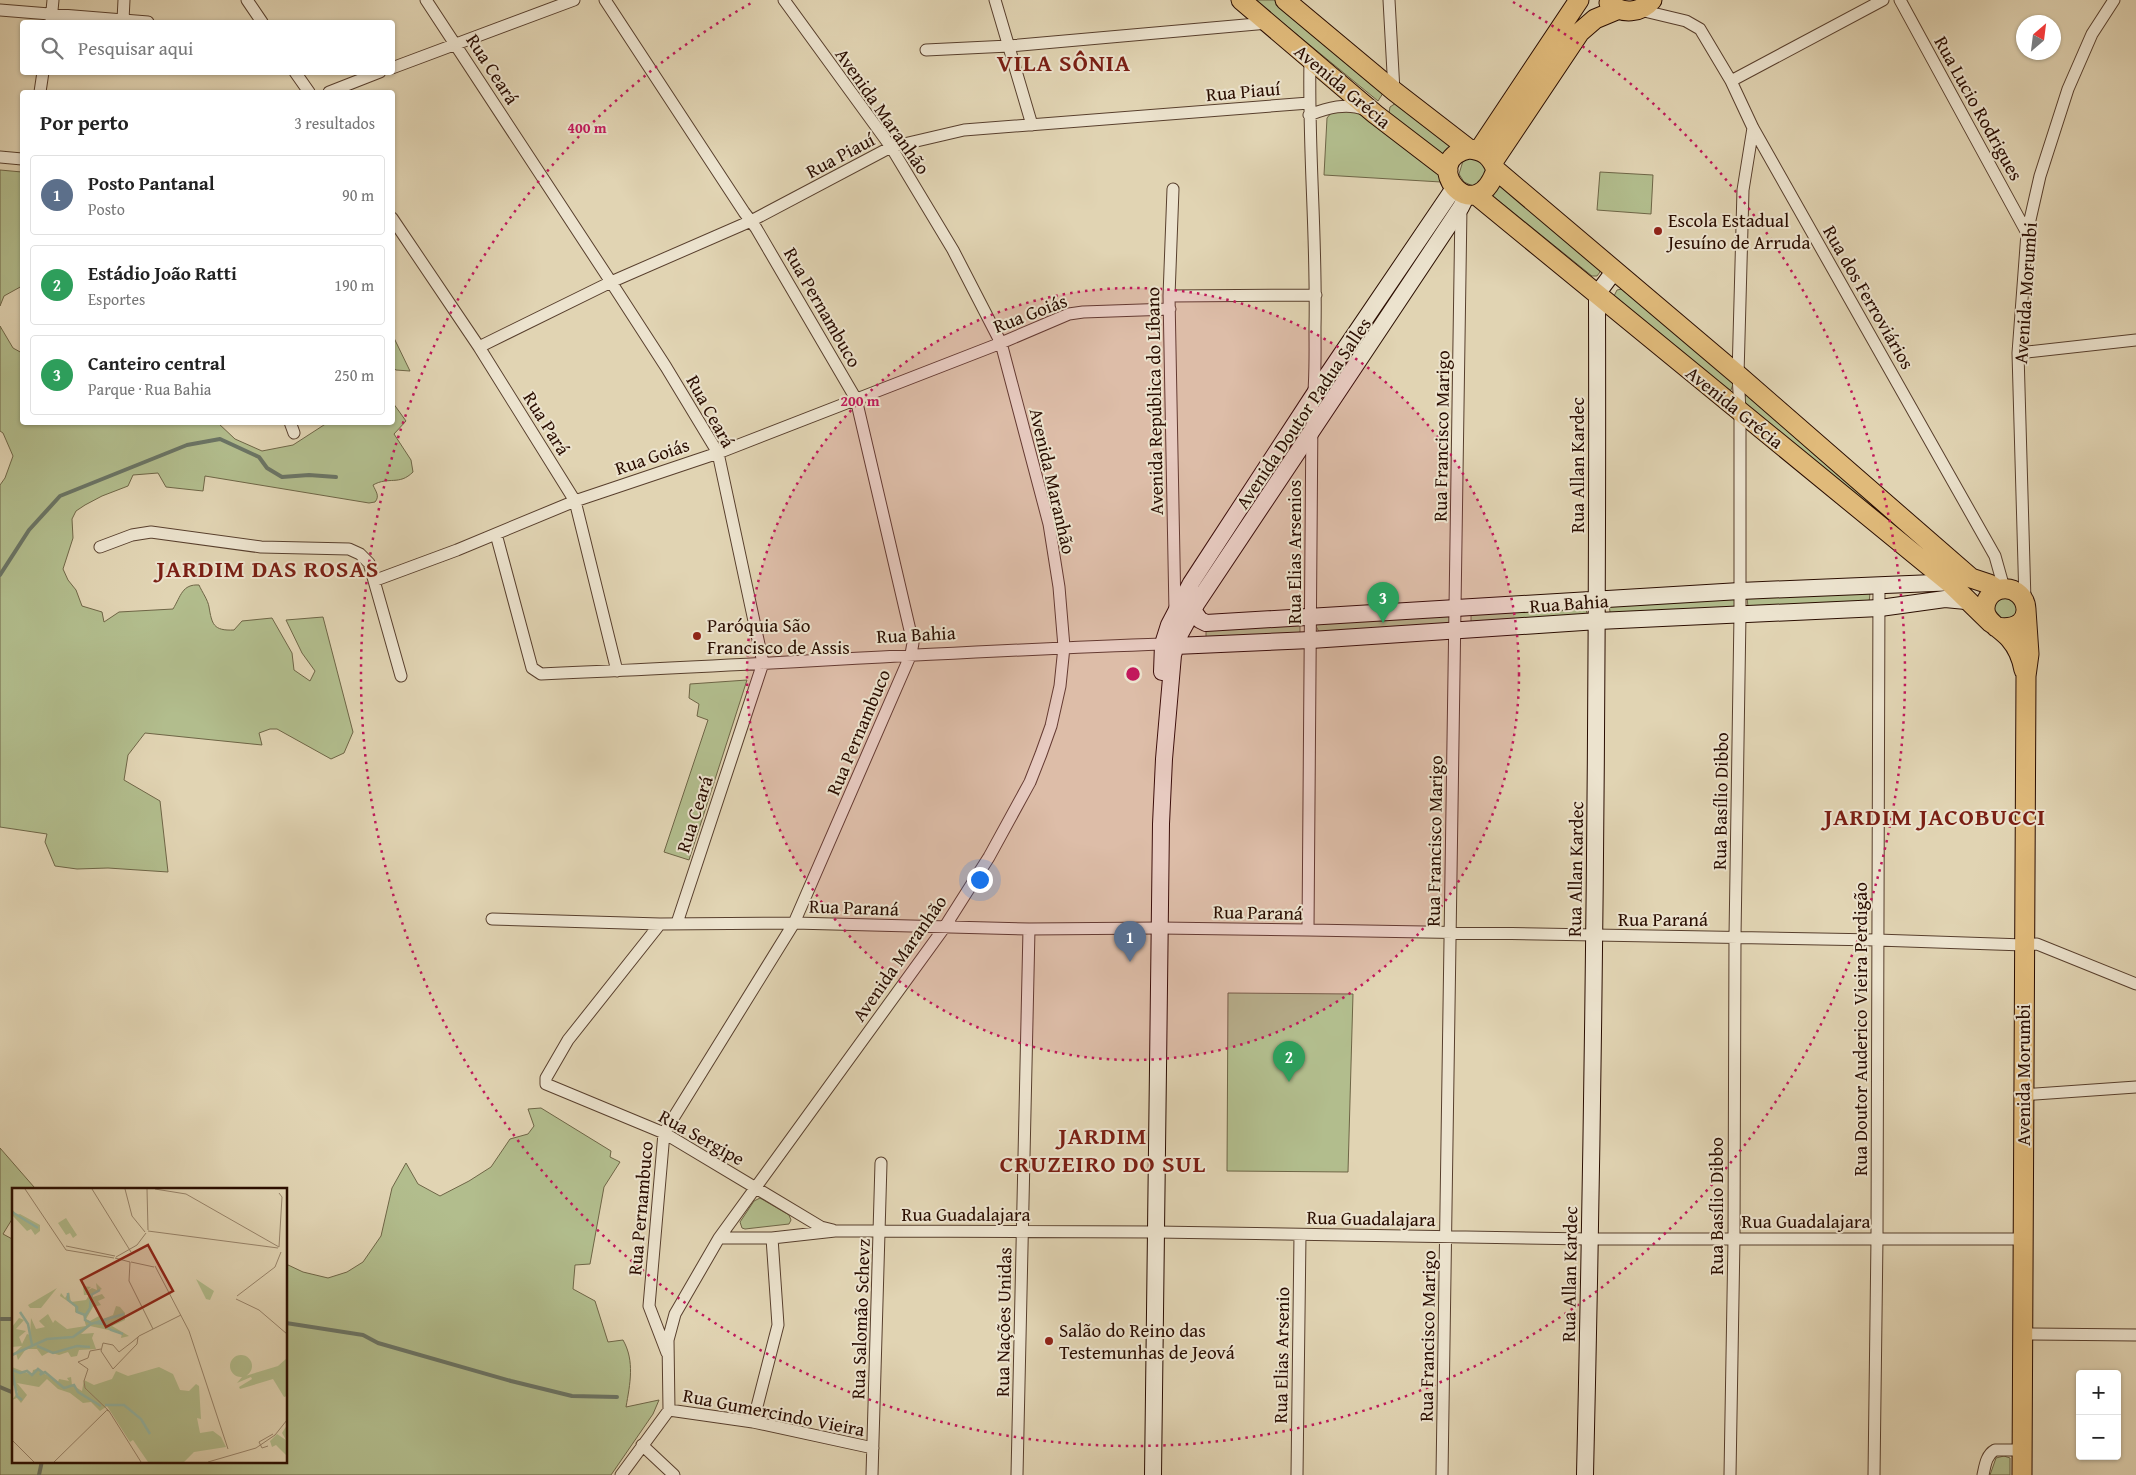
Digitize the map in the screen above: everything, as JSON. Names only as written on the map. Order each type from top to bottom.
[{"type":"main road","name":"Avenida Grécia","points":[[1241,0],[1375,114],[1461,191],[1597,294],[1740,410],[1951,584],[1966,601],[1994,625]]},
{"type":"main road","name":"Avenida Grécia","points":[[1285,0],[1394,90],[1474,149]]},
{"type":"main road","points":[[1578,0],[1474,149],[1457,153],[1452,158],[1461,191],[1489,187],[1495,166],[1580,32],[1613,5],[1629,12],[1646,5]]},
{"type":"main road","points":[[1352,95],[1372,71]]},
{"type":"main road","points":[[1375,114],[1394,90]]},
{"type":"main road","points":[[1474,149],[1495,166]]},
{"type":"main road","name":"Avenida Grécia","points":[[1495,166],[1971,578],[2001,589]]},
{"type":"main road","points":[[2001,589],[2017,592],[2026,606],[2021,622],[2010,629],[1994,625],[1985,611],[1988,598],[2001,589]]},
{"type":"main road","name":"Avenida Morumbi","points":[[2022,1475],[2022,1095],[2026,676],[2029,654],[2026,606]]},
{"type":"main road","name":"Avenida Morumbi","points":[[1994,625],[2011,639],[2023,663],[2026,676]]},
{"type":"street","points":[[51,19],[53,0]]},
{"type":"street","points":[[0,10],[51,19],[123,20],[124,0]]},
{"type":"street","points":[[247,0],[261,20]]},
{"type":"street","name":"Rua Ceará","points":[[426,0],[666,367],[718,453],[763,663],[677,924]]},
{"type":"street","points":[[395,67],[574,0]]},
{"type":"street","name":"Rua Pernambuco","points":[[605,0],[751,221],[812,321],[856,399],[913,643],[911,654],[794,923],[664,1133],[649,1306],[668,1356]]},
{"type":"street","name":"Avenida Maranhão","points":[[669,1410],[668,1356],[670,1332],[675,1314],[718,1238],[944,928],[989,857],[1030,782],[1051,726],[1060,686],[1064,647],[1059,587],[1049,524],[1001,343],[952,250],[891,148],[784,0]]},
{"type":"street","points":[[996,0],[1032,125]]},
{"type":"street","points":[[1389,0],[1394,90]]},
{"type":"street","points":[[1732,81],[1883,0]]},
{"type":"street","name":"Rua Lucio Rodrigues","points":[[1900,0],[2027,234]]},
{"type":"street","name":"Avenida Morumbi","points":[[2026,606],[2018,354],[2027,234],[2040,176],[2068,89],[2092,34],[2114,0]]},
{"type":"street","name":"Rua dos Ferroviários","points":[[1646,5],[1686,21],[1700,29],[1732,81],[1753,128],[1995,556],[2001,589]]},
{"type":"street","points":[[926,50],[1009,46],[1268,23]]},
{"type":"street","name":"Rua Elias Arsenios","points":[[1308,930],[1312,412],[1315,393],[1316,295],[1309,115],[1310,60]]},
{"type":"street","points":[[40,90],[43,75]]},
{"type":"street","points":[[297,75],[308,90]]},
{"type":"street","points":[[334,90],[372,75]]},
{"type":"street","name":"Rua Piauí","points":[[479,347],[611,282],[751,221],[891,148],[964,130],[1310,103]]},
{"type":"street","points":[[1309,115],[1329,107],[1344,106],[1360,108],[1375,114]]},
{"type":"street","name":"Rua Basílio Dibbo","points":[[1730,1475],[1740,614],[1740,410],[1738,375],[1743,190],[1753,128]]},
{"type":"street","points":[[0,157],[20,159]]},
{"type":"street","name":"Avenida República do Líbano","points":[[1173,189],[1170,309],[1175,613]]},
{"type":"street","name":"Avenida Doutor Padua Salles","points":[[1169,645],[1175,613],[1191,582],[1315,393],[1461,191]]},
{"type":"street","name":"Avenida Doutor Padua Salles","points":[[1169,645],[1312,432],[1461,191]]},
{"type":"street","name":"Rua Francisco Marigo","points":[[1442,1475],[1461,191]]},
{"type":"street","name":"Rua Pará","points":[[395,222],[479,347],[575,501],[617,671]]},
{"type":"street","points":[[1597,294],[1615,270]]},
{"type":"street","name":"Rua Allan Kardec","points":[[1585,1475],[1598,620],[1597,294]]},
{"type":"street","points":[[1170,296],[1316,295]]},
{"type":"street","name":"Rua Goiás","points":[[376,580],[496,534],[575,501],[718,453],[1001,343],[1069,314],[1170,309]]},
{"type":"street","points":[[2018,354],[2136,340]]},
{"type":"street","points":[[100,547],[132,534],[151,532],[261,546],[349,549],[360,554],[369,563],[376,580],[401,676]]},
{"type":"street","name":"Rua Bahia","points":[[496,534],[532,668],[541,674],[1064,647],[1205,645],[1311,640],[1598,620],[1880,608],[1944,599],[1966,601]]},
{"type":"street","name":"Rua Bahia","points":[[1206,623],[1310,615],[1740,591],[1879,584],[1951,584],[1971,578]]},
{"type":"street","name":"Rua Doutor Auderico Vieira Perdigão","points":[[1874,1475],[1877,1238],[1879,584]]},
{"type":"street","points":[[1193,610],[1200,620],[1206,623],[1201,628],[1200,635],[1200,639],[1205,645]]},
{"type":"street","points":[[1153,1475],[1160,928],[1169,645]]},
{"type":"street","name":"Rua Paraná","points":[[492,919],[660,924],[794,923],[944,928],[1308,930],[2037,944],[2136,984]]},
{"type":"street","name":"Rua Sergipe","points":[[660,924],[568,1040],[546,1078],[546,1084],[664,1133],[821,1227],[835,1231]]},
{"type":"street","name":"Rua Nações Unidas","points":[[1017,1475],[1029,929]]},
{"type":"street","points":[[2022,1095],[2136,1087]]},
{"type":"street","name":"Rua Salomão Schevz","points":[[872,1475],[881,1163]]},
{"type":"street","name":"Rua Guadalajara","points":[[718,1238],[772,1238],[835,1231],[1022,1231],[1590,1239],[2023,1238]]},
{"type":"street","name":"Rua Elias Arsenio","points":[[1297,1475],[1300,1235]]},
{"type":"street","points":[[753,1422],[778,1325],[772,1238]]},
{"type":"street","points":[[2023,1334],[2136,1336]]},
{"type":"street","points":[[621,1475],[669,1410]]},
{"type":"street","name":"Rua Gumercindo Vieira","points":[[669,1410],[753,1422],[873,1448]]},
{"type":"street","points":[[642,1445],[674,1475]]},
{"type":"street","points":[[1982,1475],[1991,1452],[1995,1450],[2021,1450]]},
{"type":"green space","points":[[1255,0],[1276,0],[1385,90],[1378,101]]},
{"type":"green space","points":[[1396,103],[1453,143],[1448,159],[1389,113],[1390,107]]},
{"type":"green space","points":[[1337,110],[1360,111],[1441,175],[1441,182],[1324,175],[1327,118]]},
{"type":"green space","points":[[1472,157],[1484,163],[1487,176],[1473,186],[1464,182],[1459,174],[1463,161]]},
{"type":"green space","points":[[0,170],[20,172],[20,287],[4,296],[0,306]]},
{"type":"green space","points":[[1600,172],[1653,175],[1651,214],[1597,210]]},
{"type":"green space","points":[[1502,183],[1599,269],[1600,272],[1597,276],[1592,276],[1493,196],[1498,185]]},
{"type":"green space","points":[[1617,290],[1626,290],[1730,379],[1733,384],[1731,390],[1727,391],[1614,296]]},
{"type":"green space","points":[[0,326],[13,348],[20,352],[20,425],[220,425],[235,439],[262,451],[293,445],[324,425],[395,425],[395,406],[406,421],[394,434],[411,460],[413,472],[403,479],[379,482],[373,485],[377,496],[375,502],[369,503],[205,476],[203,491],[166,487],[158,473],[133,475],[128,486],[102,496],[76,511],[72,519],[73,538],[63,569],[68,580],[76,590],[82,606],[102,612],[104,622],[119,612],[173,609],[185,589],[189,586],[199,585],[207,602],[211,618],[218,628],[234,630],[242,621],[272,618],[292,653],[294,670],[310,681],[315,671],[302,653],[286,620],[323,617],[353,732],[344,753],[331,759],[277,729],[270,729],[259,733],[262,745],[145,733],[128,755],[124,780],[160,801],[168,872],[108,868],[77,869],[55,866],[45,842],[47,834],[0,827],[0,485],[5,478],[13,456],[3,433],[0,431]]},
{"type":"green space","points":[[395,340],[410,371],[395,369]]},
{"type":"green space","points":[[1746,395],[1749,395],[1958,578],[1746,408],[1744,399]]},
{"type":"green space","points":[[1870,593],[1869,603],[1748,607],[1747,597]]},
{"type":"green space","points":[[1734,597],[1736,601],[1735,609],[1613,614],[1610,612],[1609,604]]},
{"type":"green space","points":[[2002,597],[2013,598],[2018,613],[2004,621],[1994,614],[1994,606]]},
{"type":"green space","points":[[1585,607],[1587,613],[1584,617],[1471,623],[1471,615]]},
{"type":"green space","points":[[1445,612],[1451,617],[1448,626],[1320,634],[1315,624]]},
{"type":"green space","points":[[1300,623],[1300,633],[1208,640],[1206,636],[1206,629]]},
{"type":"green space","points":[[747,680],[689,860],[664,852],[708,720],[697,716],[699,704],[689,698],[690,684]]},
{"type":"green space","points":[[1228,993],[1353,994],[1348,1172],[1227,1171]]},
{"type":"green space","points":[[541,1108],[611,1151],[610,1157],[620,1162],[604,1187],[590,1264],[575,1265],[573,1289],[595,1301],[608,1342],[623,1340],[627,1348],[630,1373],[626,1407],[659,1400],[653,1414],[611,1475],[0,1475],[0,1148],[34,1187],[12,1188],[12,1219],[3,1234],[12,1239],[12,1462],[288,1462],[288,1265],[303,1272],[328,1278],[347,1272],[363,1262],[381,1236],[392,1188],[406,1163],[418,1184],[440,1196],[491,1167],[510,1139],[528,1134],[534,1126],[528,1109]]},
{"type":"green space","points":[[760,1198],[789,1215],[791,1220],[789,1224],[742,1228],[740,1222],[754,1201]]},
{"type":"green space","points":[[2004,1456],[2010,1458],[2010,1475],[1990,1475],[1996,1458]]},
{"type":"waterway","points":[[0,575],[29,530],[60,496],[187,445],[220,439],[259,457],[267,468],[282,477],[309,475],[336,477]]},
{"type":"waterway","points":[[0,1319],[12,1319]]},
{"type":"waterway","points":[[288,1323],[363,1335],[378,1343],[511,1381],[572,1396],[617,1397]]},
{"type":"waterway","points":[[0,1387],[12,1392]]},
{"type":"waterway","points":[[39,1475],[42,1462]]},
{"type":"place","name":"Escola Estadual Jesuíno de Arruda","points":[[1658,231]]},
{"type":"place","name":"Canteiro central","points":[[1383,623]]},
{"type":"place","name":"Paróquia São Francisco de Assis","points":[[697,636]]},
{"type":"place","name":"Posto Pantanal","points":[[1130,962]]},
{"type":"place","name":"Estádio João Ratti","points":[[1289,1082]]},
{"type":"place","name":"Salão do Reino das Testemunhas de Jeová","points":[[1049,1341]]},
{"type":"district","name":"VILA SÔNIA","points":[[1064,63]]},
{"type":"district","name":"JARDIM DAS ROSAS","points":[[268,569]]},
{"type":"district","name":"JARDIM JACOBUCCI","points":[[1935,817]]},
{"type":"district","name":"JARDIM CRUZEIRO DO SUL","points":[[1103,1150]]}]
